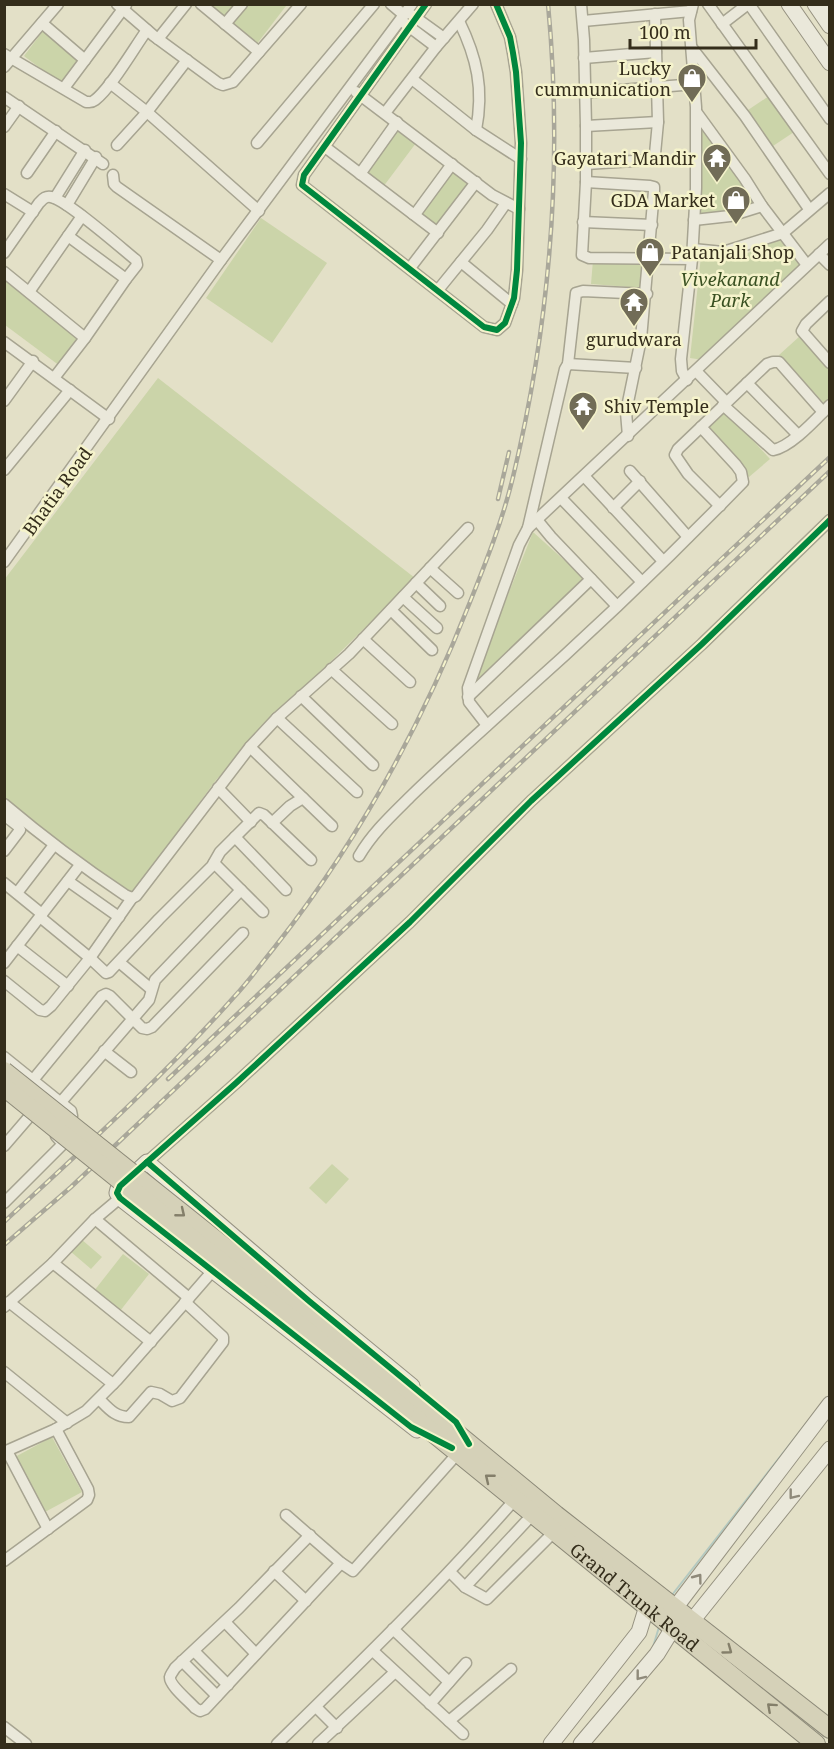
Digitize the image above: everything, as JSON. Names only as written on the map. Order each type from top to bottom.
[{"type":"highway","points":[[4,1071],[410,1405]]},
{"type":"highway","points":[[4,1087],[410,1405]]},
{"type":"highway","name":"Grand Trunk Road","points":[[410,1405],[460,1448],[675,1608],[830,1729]]},
{"type":"highway","name":"Grand Trunk Road","points":[[520,1494],[533,1514],[554,1532],[816,1744]]},
{"type":"street","points":[[58,4],[7,60],[64,88],[86,102],[96,99],[110,83],[147,30]]},
{"type":"street","points":[[158,39],[186,4]]},
{"type":"street","points":[[201,4],[259,52]]},
{"type":"street","points":[[225,24],[242,4]]},
{"type":"street","points":[[64,88],[122,6],[158,39],[223,85],[233,82],[301,4]]},
{"type":"street","points":[[257,143],[374,4]]},
{"type":"street","points":[[391,4],[444,38]]},
{"type":"street","points":[[426,4],[408,16],[355,91],[325,147],[304,175],[302,184],[489,330],[497,330],[501,328],[512,304],[517,270],[521,159],[516,72],[510,38],[496,4]]},
{"type":"street","points":[[385,113],[473,4]]},
{"type":"street","points":[[581,4],[586,126],[582,255],[589,258],[649,260],[723,252],[783,233],[830,193]]},
{"type":"street","points":[[708,4],[830,174]]},
{"type":"street","points":[[722,24],[748,4],[830,119]]},
{"type":"street","points":[[789,4],[830,63]]},
{"type":"street","points":[[800,4],[830,48]]},
{"type":"street","points":[[815,4],[830,26]]},
{"type":"street","points":[[583,21],[692,8],[689,20],[696,113],[693,254],[681,359],[682,371],[687,380]]},
{"type":"street","points":[[586,164],[653,158],[658,122],[655,14]]},
{"type":"street","points":[[408,16],[436,48]]},
{"type":"street","points":[[459,21],[474,56],[480,87],[481,100],[476,130]]},
{"type":"street","points":[[42,23],[85,60]]},
{"type":"street","points":[[692,48],[745,116],[809,209]]},
{"type":"street","points":[[584,58],[656,52]]},
{"type":"street","points":[[117,145],[147,112],[188,60]]},
{"type":"street","points":[[412,79],[476,130],[521,159]]},
{"type":"street","points":[[110,83],[147,112],[259,211]]},
{"type":"street","points":[[585,93],[695,84]]},
{"type":"street","points":[[355,91],[476,183],[519,209]]},
{"type":"street","name":"Bhatia Road","points":[[4,562],[109,419],[221,260],[355,91]]},
{"type":"street","points":[[4,97],[99,160],[67,205]]},
{"type":"street","points":[[4,127],[19,106]]},
{"type":"street","points":[[696,113],[807,265]]},
{"type":"street","points":[[360,174],[397,122]]},
{"type":"street","points":[[586,126],[658,122]]},
{"type":"street","points":[[27,173],[56,131]]},
{"type":"street","points":[[325,147],[438,233]]},
{"type":"street","points":[[54,198],[85,150]]},
{"type":"street","points":[[413,214],[452,164]]},
{"type":"street","points":[[112,175],[112,180],[117,187],[221,260]]},
{"type":"street","points":[[410,268],[476,183]]},
{"type":"street","points":[[586,183],[654,187],[646,294],[636,368],[626,412],[628,436]]},
{"type":"street","points":[[4,194],[33,212]]},
{"type":"street","points":[[4,253],[45,197],[54,198],[67,205],[136,260],[137,265],[54,378]]},
{"type":"street","points":[[438,290],[506,203]]},
{"type":"street","points":[[694,220],[730,216],[762,206]]},
{"type":"street","points":[[29,292],[82,216]]},
{"type":"street","points":[[583,222],[652,225]]},
{"type":"street","points":[[68,236],[126,279]]},
{"type":"street","points":[[528,528],[830,244]]},
{"type":"street","points":[[819,254],[830,265]]},
{"type":"street","points":[[461,262],[512,304]]},
{"type":"street","points":[[4,272],[85,338]]},
{"type":"street","points":[[486,724],[469,702],[468,688],[515,556],[528,528],[568,364],[576,293],[583,291],[646,294]]},
{"type":"street","points":[[828,306],[806,324],[802,331],[830,363]]},
{"type":"street","points":[[4,342],[109,419]]},
{"type":"street","points":[[4,401],[33,362]]},
{"type":"street","points":[[696,372],[725,404],[773,450],[777,450],[798,435],[826,409],[778,362],[769,363],[747,383],[725,404],[701,427],[678,448],[675,455],[688,474],[720,506]]},
{"type":"street","points":[[568,364],[636,368]]},
{"type":"street","points":[[747,383],[798,435]]},
{"type":"street","points":[[4,470],[70,390]]},
{"type":"street","points":[[359,856],[374,833],[486,724],[512,704],[617,606],[743,482],[736,465],[701,427]]},
{"type":"street","points":[[630,471],[688,537]]},
{"type":"street","points":[[584,476],[663,561]]},
{"type":"street","points":[[613,508],[640,482]]},
{"type":"street","points":[[561,498],[642,582]]},
{"type":"street","points":[[537,520],[617,606]]},
{"type":"street","points":[[460,1448],[411,1427],[214,1269],[120,1198],[117,1193],[120,1186],[236,1083],[410,922],[531,801],[693,652],[830,520]]},
{"type":"street","points":[[4,981],[40,1010],[45,1011],[90,958],[132,898],[139,893],[250,747],[277,718],[363,639],[468,528]]},
{"type":"street","points":[[430,568],[458,593]]},
{"type":"street","points":[[468,697],[591,579]]},
{"type":"street","points":[[416,583],[440,606]]},
{"type":"street","points":[[403,597],[437,628]]},
{"type":"street","points":[[391,610],[432,650]]},
{"type":"street","points":[[363,639],[410,682]]},
{"type":"street","points":[[331,669],[392,724]]},
{"type":"street","points":[[301,696],[373,765]]},
{"type":"street","points":[[277,718],[357,792]]},
{"type":"street","points":[[250,747],[332,826]]},
{"type":"street","points":[[218,788],[251,822]]},
{"type":"street","points":[[272,823],[290,806],[303,798]]},
{"type":"street","points":[[4,804],[81,865],[132,898]]},
{"type":"street","points":[[4,883],[106,973],[214,863],[220,852],[259,813],[311,860]]},
{"type":"street","points":[[4,815],[20,830],[4,851]]},
{"type":"street","points":[[235,837],[285,890]]},
{"type":"street","points":[[17,893],[54,845]]},
{"type":"street","points":[[214,863],[263,912]]},
{"type":"street","points":[[4,963],[81,865]]},
{"type":"street","points":[[68,881],[119,917]]},
{"type":"street","points":[[61,1102],[149,1000],[155,980],[241,890]]},
{"type":"street","points":[[33,1080],[102,996],[106,994],[110,996],[142,1028],[152,1027],[243,933]]},
{"type":"street","points":[[17,946],[68,986]]},
{"type":"street","points":[[119,962],[151,989]]},
{"type":"street","points":[[105,1051],[131,1072]]},
{"type":"street","points":[[4,1057],[71,1111],[72,1116],[54,1134]]},
{"type":"street","points":[[4,1097],[49,1133],[54,1134],[63,1144],[4,1203]]},
{"type":"street","points":[[4,1146],[29,1117]]},
{"type":"street","points":[[147,1162],[456,1422],[460,1448],[356,1570],[350,1570],[340,1563],[286,1515]]},
{"type":"street","points":[[113,1384],[7,1304],[120,1198]]},
{"type":"street","points":[[95,1219],[187,1300],[223,1337],[223,1342],[180,1398],[172,1401],[151,1392],[129,1417],[114,1414],[99,1399]]},
{"type":"street","points":[[48,1529],[6,1451],[56,1430],[99,1399],[238,1240]]},
{"type":"street","points":[[53,1263],[151,1342]]},
{"type":"street","points":[[4,1372],[67,1423]]},
{"type":"street","points":[[581,1744],[633,1684],[673,1628],[675,1608],[830,1404]]},
{"type":"street","points":[[5,1558],[87,1500],[89,1495],[56,1430]]},
{"type":"street","points":[[673,1628],[692,1621],[830,1449]]},
{"type":"street","points":[[277,1744],[374,1651],[450,1572],[520,1494]]},
{"type":"street","points":[[465,1587],[533,1514]]},
{"type":"street","points":[[450,1572],[465,1587],[484,1599],[490,1597],[554,1532]]},
{"type":"street","points":[[309,1535],[225,1622],[182,1661],[170,1676],[170,1681],[195,1708],[200,1711],[205,1709],[340,1563]]},
{"type":"street","points":[[274,1571],[306,1601]]},
{"type":"street","points":[[551,1744],[639,1632],[647,1606]]},
{"type":"street","points":[[225,1622],[256,1654]]},
{"type":"street","points":[[393,1629],[449,1682]]},
{"type":"street","points":[[194,1651],[228,1684]]},
{"type":"street","points":[[374,1651],[463,1734]]},
{"type":"street","points":[[182,1661],[217,1696]]},
{"type":"street","points":[[430,1704],[466,1663]]},
{"type":"street","points":[[449,1721],[511,1669]]},
{"type":"street","points":[[318,1744],[395,1671]]},
{"type":"street","points":[[316,1707],[337,1728]]},
{"type":"street","points":[[4,1727],[26,1744]]},
{"type":"green space","points":[[283,4],[286,6],[256,45],[203,5]]},
{"type":"green space","points":[[43,31],[80,59],[61,84],[24,56]]},
{"type":"green space","points":[[769,96],[794,132],[773,146],[748,110]]},
{"type":"green space","points":[[696,113],[762,206],[694,220]]},
{"type":"green space","points":[[397,129],[416,143],[383,187],[364,173]]},
{"type":"green space","points":[[453,170],[472,184],[437,229],[419,215]]},
{"type":"green space","points":[[261,218],[327,263],[272,343],[206,298]]},
{"type":"green space","name":"Vivekanand Park","points":[[781,237],[803,264],[703,360],[690,358],[701,256],[740,256]]},
{"type":"green space","points":[[593,260],[644,264],[642,288],[591,284]]},
{"type":"green space","points":[[4,280],[82,338],[60,366],[5,325]]},
{"type":"green space","points":[[800,336],[829,369],[829,398],[824,403],[779,355]]},
{"type":"green space","points":[[158,378],[415,578],[300,692],[216,780],[133,893],[72,853],[5,799],[4,580]]},
{"type":"green space","points":[[725,410],[770,459],[749,477],[705,429]]},
{"type":"green space","points":[[533,532],[585,579],[480,677],[474,680]]},
{"type":"green space","points":[[332,1164],[349,1179],[326,1204],[309,1188]]},
{"type":"green space","points":[[81,1239],[102,1257],[91,1269],[70,1251]]},
{"type":"green space","points":[[123,1254],[149,1274],[120,1311],[94,1291]]},
{"type":"green space","points":[[52,1437],[82,1492],[45,1512],[15,1457]]},
{"type":"waterway","points":[[672,1595],[808,1421]]},
{"type":"waterway","points":[[653,1647],[659,1627]]},
{"type":"railway","points":[[4,1222],[179,1056],[239,991],[274,948],[333,867],[360,825],[408,739],[451,648],[482,572],[504,509],[526,419],[536,360],[550,242],[553,182],[554,123],[548,4]]},
{"type":"railway","points":[[498,499],[509,452]]},
{"type":"railway","points":[[168,1079],[830,457]]},
{"type":"railway","points":[[4,1245],[71,1187],[830,471]]},
{"type":"cycle path","points":[[426,4],[304,175],[302,185],[484,327],[497,330],[505,323],[514,298],[521,143],[513,53],[510,37],[496,4]]},
{"type":"cycle path","points":[[147,1162],[410,922],[531,801],[702,644],[830,520]]},
{"type":"cycle path","points":[[452,1448],[411,1427],[120,1198],[117,1193],[120,1186],[147,1162],[309,1301],[456,1422],[469,1444]]},
{"type":"place","name":"Lucky cummunication","points":[[692,104]]},
{"type":"place","name":"Gayatari Mandir","points":[[717,184]]},
{"type":"place","name":"GDA Market","points":[[736,226]]},
{"type":"place","name":"Patanjali Shop","points":[[650,278]]},
{"type":"place","name":"gurudwara","points":[[634,328]]},
{"type":"place","name":"Shiv Temple","points":[[583,432]]}]
